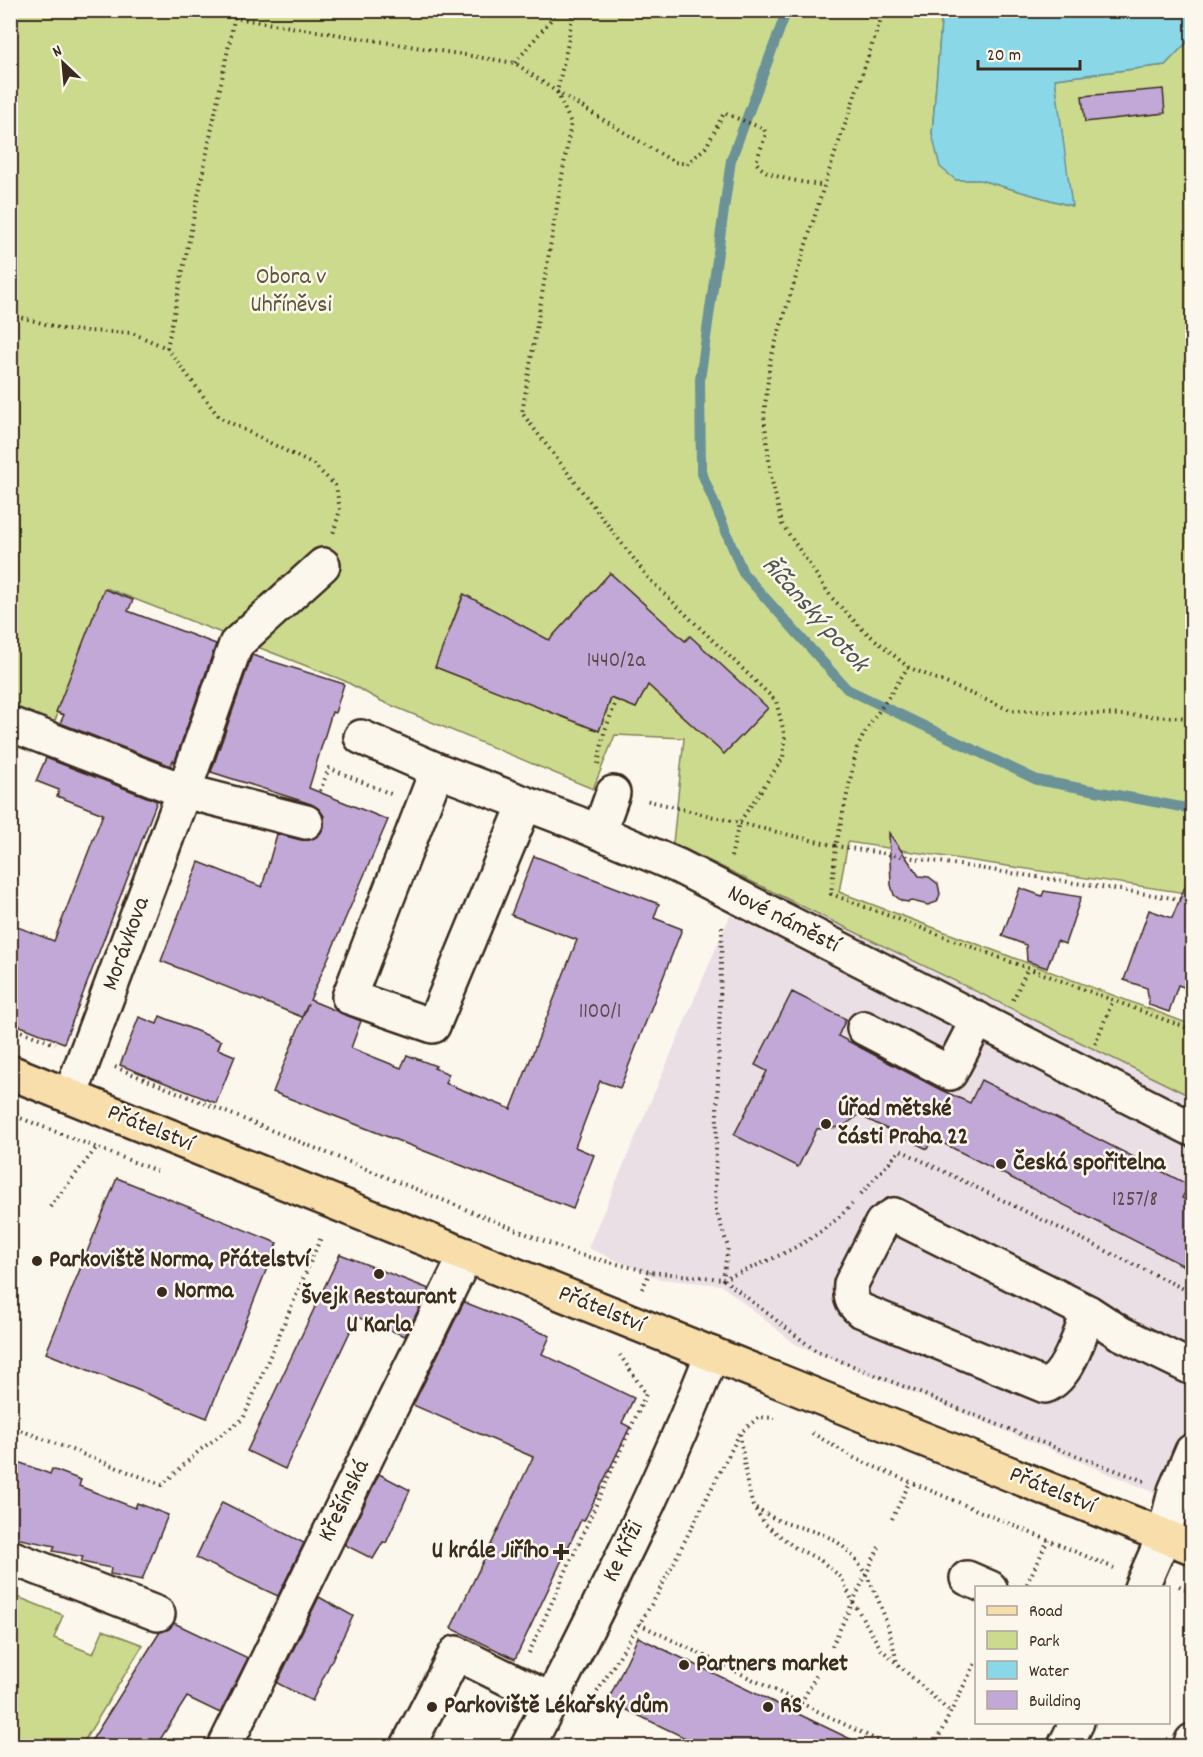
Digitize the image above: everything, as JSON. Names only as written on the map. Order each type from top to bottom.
[{"type":"main road","name":"Přátelství","points":[[10,1072],[1178,1541]]},
{"type":"street","name":"Morávkova","points":[[70,1096],[184,791],[236,644],[323,565]]},
{"type":"street","points":[[10,724],[184,791],[306,822]]},
{"type":"street","name":"Nové náměstí","points":[[361,737],[437,770],[598,832],[678,866],[1192,1129]]},
{"type":"street","points":[[437,770],[350,996],[433,1026],[525,804]]},
{"type":"street","points":[[598,832],[605,780]]},
{"type":"street","points":[[864,1028],[950,1073],[978,1019]]},
{"type":"street","points":[[1088,1312],[1078,1340],[1060,1377],[1045,1386],[860,1310],[853,1304],[850,1294],[851,1284],[882,1223],[894,1215],[1088,1312],[1120,1333],[1192,1368]]},
{"type":"street","name":"Křešínská","points":[[225,1746],[465,1255]]},
{"type":"street","name":"Ke Kříži","points":[[528,1746],[630,1542],[688,1415],[712,1354]]},
{"type":"street","points":[[1143,1584],[1178,1541],[1175,1491],[1192,1451]]},
{"type":"street","points":[[10,1557],[158,1614]]},
{"type":"street","points":[[408,1746],[456,1653],[551,1700]]},
{"type":"street","points":[[1065,1746],[1076,1724]]},
{"type":"street","points":[[1190,1746],[1192,1741]]},
{"type":"path","points":[[198,10],[515,63],[557,92],[674,162],[687,164],[706,147],[724,113],[764,129],[766,134],[756,162],[760,168],[772,176],[824,186]]},
{"type":"path","points":[[167,348],[236,10]]},
{"type":"path","points":[[515,63],[559,10]]},
{"type":"path","points":[[573,10],[557,92],[571,123],[522,413],[650,580],[760,685]]},
{"type":"path","points":[[884,10],[872,52],[824,186],[770,362],[764,416],[771,477],[782,524],[826,590],[861,628],[909,667],[1010,710],[1192,718]]},
{"type":"path","points":[[10,314],[66,330],[132,333],[167,348],[219,417],[314,465],[336,486],[340,510],[323,565]]},
{"type":"path","points":[[909,667],[857,748],[837,846],[831,894],[1192,1030]]},
{"type":"path","points":[[605,780],[604,733],[616,699]]},
{"type":"path","points":[[723,1279],[728,1247],[716,1210],[715,1187],[723,889],[739,823],[837,846],[1192,901]]},
{"type":"path","points":[[1013,1000],[1028,968]]},
{"type":"path","points":[[1092,1053],[1113,1000]]},
{"type":"path","points":[[10,1027],[86,1055],[576,1254],[650,1272],[723,1279],[799,1246],[844,1212],[852,1203]]},
{"type":"path","points":[[860,1194],[900,1150],[1192,1293]]},
{"type":"path","points":[[10,1426],[162,1485],[200,1450],[243,1419],[322,1234]]},
{"type":"path","points":[[723,1279],[816,1351],[1046,1444],[1175,1491]]},
{"type":"path","points":[[515,1682],[646,1394],[615,1347]]},
{"type":"path","points":[[592,1699],[656,1597],[740,1433],[759,1417],[778,1419]]},
{"type":"path","points":[[807,1431],[856,1459],[1048,1540],[1143,1584],[1175,1585],[1192,1592]]},
{"type":"path","points":[[740,1433],[747,1483],[753,1506],[765,1524],[794,1547],[820,1560],[841,1577],[881,1649],[951,1713]]},
{"type":"path","points":[[892,1519],[910,1482]]},
{"type":"path","points":[[753,1506],[778,1520],[835,1540],[850,1553],[866,1575],[884,1616],[897,1663]]},
{"type":"path","points":[[1027,1584],[1048,1540]]},
{"type":"path","points":[[832,1646],[879,1547]]},
{"type":"path","points":[[639,1624],[889,1746]]},
{"type":"path","points":[[934,1746],[975,1663]]},
{"type":"path","points":[[801,1703],[817,1674]]},
{"type":"shaded area","points":[[746,878],[1192,1097],[1192,1508],[795,1344],[721,1285],[660,1279],[588,1248]]},
{"type":"green space","name":"Obora v Uhříněvsi","points":[[10,11],[942,11],[932,134],[956,180],[980,180],[1071,206],[1055,79],[1165,65],[1192,37],[1192,894],[848,842],[839,892],[1192,1025],[1192,1097],[673,843],[684,738],[615,735],[593,789],[381,701],[345,681],[106,588],[53,726],[11,709]],"holes":[[[610,573],[685,641],[648,685],[636,708],[612,697],[599,731],[436,667],[463,594],[570,652],[572,615]]]},
{"type":"green space","points":[[10,1594],[63,1615],[54,1638],[93,1654],[103,1630],[143,1645],[81,1746],[11,1746]]},
{"type":"water","points":[[942,11],[1192,11],[1192,37],[1165,65],[1055,79],[1072,206],[980,180],[956,180],[940,167],[932,134]]},
{"type":"building","points":[[1163,89],[1165,113],[1085,122],[1082,96]]},
{"type":"building","points":[[610,573],[685,641],[690,636],[768,708],[724,754],[648,685],[636,708],[611,698],[599,731],[435,667],[464,594],[549,640]]},
{"type":"building","points":[[104,589],[133,600],[128,611],[216,644],[175,761],[173,760],[171,766],[60,723],[64,715],[56,712]]},
{"type":"building","points":[[252,655],[344,684],[335,713],[332,712],[309,788],[388,820],[310,1000],[361,1021],[351,1048],[401,1068],[407,1055],[436,1066],[434,1068],[449,1074],[445,1083],[511,1109],[577,940],[511,915],[534,856],[659,904],[654,918],[682,929],[620,1088],[600,1081],[575,1147],[594,1155],[573,1209],[273,1092],[308,1004],[302,1017],[161,961],[199,862],[262,887],[277,834],[310,840],[319,835],[324,827],[324,816],[311,804],[211,772]]},
{"type":"building","points":[[46,758],[157,801],[64,1043],[10,1022],[10,924],[54,941],[103,814],[57,796],[59,790],[36,781]]},
{"type":"building","points":[[889,833],[919,876],[929,877],[938,884],[940,894],[937,902],[928,905],[908,902],[894,895],[891,885]]},
{"type":"building","points":[[1192,870],[1192,990],[1178,985],[1169,1012],[1149,1005],[1147,988],[1124,980],[1149,910],[1172,918]]},
{"type":"building","points":[[1020,888],[1042,896],[1044,891],[1081,897],[1065,944],[1057,941],[1047,968],[1027,961],[1026,945],[1002,936]]},
{"type":"building","points":[[792,992],[846,1019],[838,1036],[941,1090],[970,1103],[981,1080],[1189,1185],[1182,1198],[1192,1203],[1192,1270],[933,1138],[927,1149],[859,1115],[842,1127],[817,1129],[798,1167],[734,1135],[767,1071],[755,1065]]},
{"type":"building","points":[[160,1016],[221,1041],[218,1049],[235,1056],[216,1103],[120,1065],[139,1017],[157,1024]]},
{"type":"building","points":[[117,1178],[277,1243],[207,1418],[46,1353]]},
{"type":"building","points":[[340,1254],[429,1289],[405,1336],[357,1317],[285,1469],[247,1451]]},
{"type":"building","points":[[464,1302],[550,1336],[542,1354],[634,1398],[622,1423],[630,1427],[584,1521],[581,1520],[515,1659],[451,1628],[533,1457],[413,1405]]},
{"type":"building","points":[[10,1459],[50,1474],[52,1469],[81,1480],[79,1486],[135,1508],[137,1503],[168,1515],[142,1580],[110,1574],[111,1568],[81,1562],[83,1557],[53,1551],[55,1546],[10,1537]]},
{"type":"building","points":[[379,1474],[410,1490],[386,1543],[383,1542],[373,1559],[345,1545]]},
{"type":"building","points":[[222,1502],[304,1543],[278,1596],[196,1558]]},
{"type":"building","points":[[319,1597],[353,1616],[312,1701],[277,1683]]},
{"type":"building","points":[[174,1623],[248,1658],[220,1713],[187,1697],[156,1746],[88,1746],[160,1632],[169,1629]]},
{"type":"building","points":[[638,1637],[865,1746],[702,1746],[608,1701]]},
{"type":"waterway","name":"Říčanský potok","points":[[787,10],[731,160],[700,380],[701,471],[743,573],[847,689],[1037,780],[1192,809]]},
{"type":"place","name":"Úřad mětské části Praha 22","points":[[826,1124]]},
{"type":"place","name":"Česká spořitelna","points":[[1001,1164]]},
{"type":"place","name":"Parkoviště Norma, Přátelství","points":[[37,1261]]},
{"type":"place","name":"Švejk Restaurant U Karla","points":[[379,1274]]},
{"type":"place","name":"Norma","points":[[162,1292]]},
{"type":"place","name":"U krále Jiřího","points":[[561,1552]]},
{"type":"place","name":"Partners market","points":[[684,1665]]},
{"type":"place","name":"Parkoviště Lékařský dům","points":[[432,1707]]},
{"type":"place","name":"RS","points":[[768,1707]]}]
